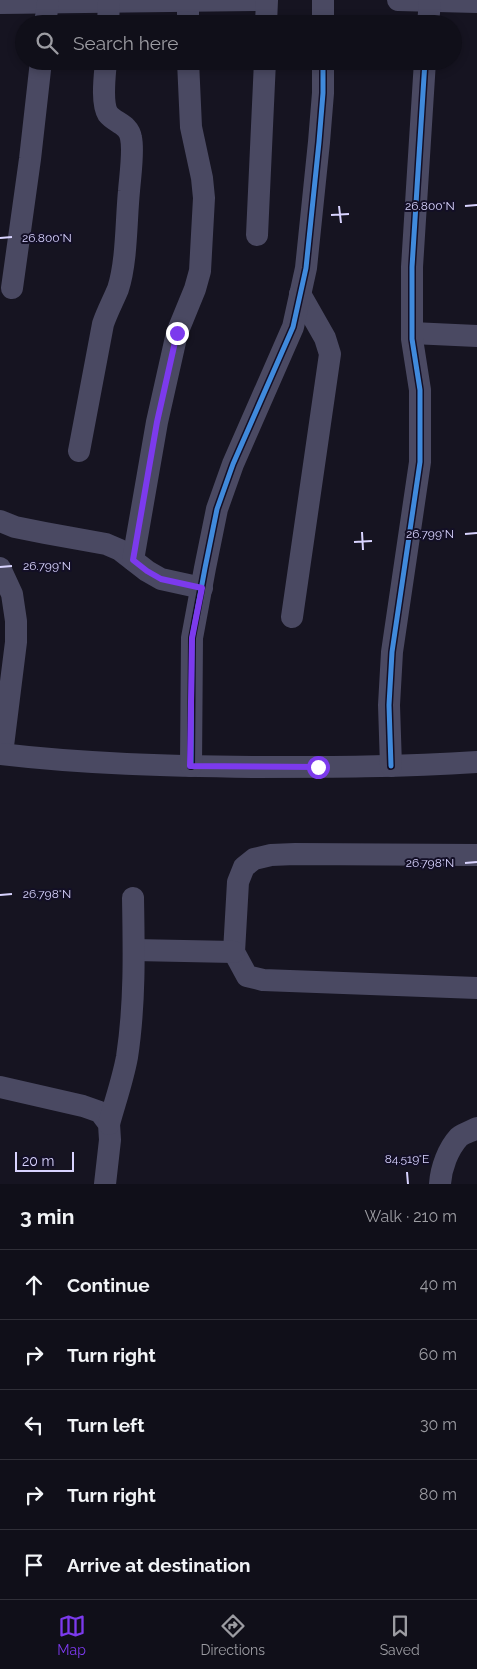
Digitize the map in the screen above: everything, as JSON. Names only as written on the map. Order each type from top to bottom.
[{"type":"street","points":[[0,3],[46,13],[109,13],[188,1],[261,0]]},
{"type":"street","points":[[266,15],[267,0]]},
{"type":"street","points":[[323,0],[323,15]]},
{"type":"street","points":[[398,0],[477,2]]},
{"type":"street","points":[[188,1],[188,15]]},
{"type":"street","points":[[429,15],[430,1]]},
{"type":"street","points":[[12,288],[40,70]]},
{"type":"street","points":[[79,451],[103,324],[117,290],[122,270],[131,169],[132,138],[128,129],[109,115],[106,108],[104,91],[105,70]]},
{"type":"street","points":[[133,560],[157,422],[177,333],[196,289],[200,271],[204,198],[202,178],[191,127],[188,70]]},
{"type":"street","points":[[257,234],[265,70]]},
{"type":"street","points":[[190,766],[192,638],[217,509],[233,464],[293,327],[306,268],[319,142],[323,70]]},
{"type":"street","points":[[391,766],[389,705],[392,652],[420,462],[420,390],[412,333],[412,267],[425,70]]},
{"type":"street","points":[[292,617],[330,354],[325,338],[300,294]]},
{"type":"street","points":[[412,333],[477,336]]},
{"type":"street","points":[[0,521],[22,528],[106,544],[120,550],[147,571],[161,579],[202,588]]},
{"type":"street","points":[[0,568],[12,594],[16,620],[16,642],[1,754],[77,762],[190,766],[391,766],[477,762]]},
{"type":"street","points":[[477,855],[294,854],[271,855],[254,859],[244,867],[238,882],[234,952],[247,976],[263,980],[477,988]]},
{"type":"street","points":[[105,1184],[110,1140],[109,1124],[127,1058],[130,1032],[134,950],[134,898]]},
{"type":"street","points":[[134,950],[234,952]]},
{"type":"street","points":[[0,1087],[83,1106],[100,1112],[109,1124]]},
{"type":"street","points":[[440,1184],[449,1152],[460,1136],[477,1128]]},
{"type":"cycle path","points":[[191,766],[192,638],[205,568],[217,509],[233,464],[293,327],[306,268],[319,142],[323,70]]},
{"type":"cycle path","points":[[391,766],[389,705],[392,652],[420,462],[420,390],[412,339],[412,267],[424,70]]},
{"type":"route","points":[[177,333],[157,422],[133,560],[161,579],[202,588],[192,638],[190,766],[318,767]]}]
